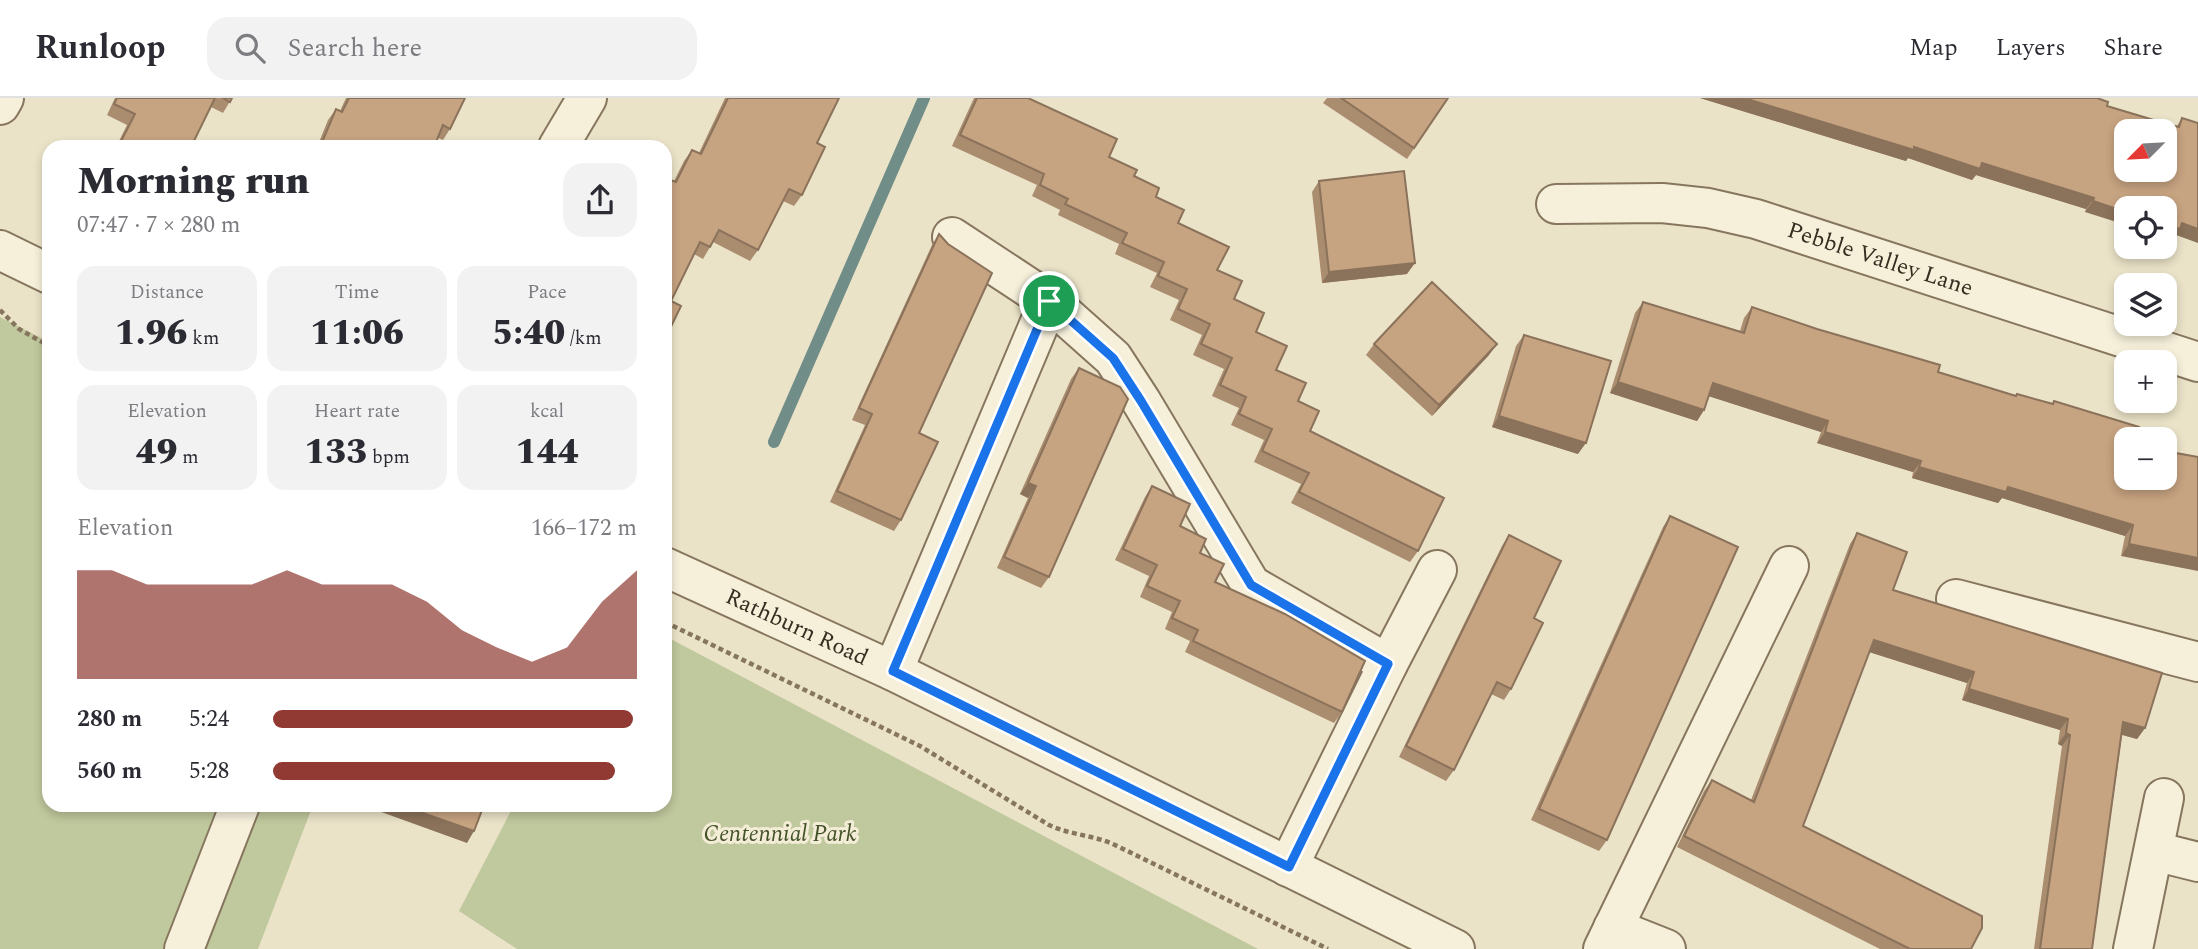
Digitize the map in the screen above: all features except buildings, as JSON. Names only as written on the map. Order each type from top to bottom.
[{"type":"street","points":[[0,105],[4,98]]},
{"type":"street","points":[[562,140],[587,98]]},
{"type":"street","name":"Pebble Valley Lane","points":[[1556,204],[1662,203],[1708,208],[1756,219],[2198,362]]},
{"type":"street","points":[[952,237],[1049,301],[1113,358],[1251,585],[1388,664]]},
{"type":"street","points":[[0,250],[42,271]]},
{"type":"street","points":[[893,671],[1049,301]]},
{"type":"street","points":[[1666,949],[1608,938],[1789,566]]},
{"type":"street","name":"Rathburn Road","points":[[672,570],[893,671],[1455,949]]},
{"type":"street","points":[[1289,867],[1437,570]]},
{"type":"street","points":[[1956,598],[2198,662]]},
{"type":"street","points":[[2133,949],[2164,798]]},
{"type":"street","points":[[184,949],[237,812]]},
{"type":"street","points":[[2154,850],[2198,862]]},
{"type":"path","points":[[0,310],[19,329],[42,342]]},
{"type":"path","points":[[672,625],[920,746],[1049,825],[1108,842],[1328,949]]},
{"type":"green space","points":[[0,317],[42,338],[42,812],[310,812],[258,949],[0,949]]},
{"type":"green space","name":"Centennial Park","points":[[672,640],[1258,949],[517,949],[459,911],[510,812],[672,812]]},
{"type":"waterway","points":[[774,442],[924,98]]},
{"type":"route","points":[[1049,301],[1113,358],[1251,585],[1388,664],[1289,867],[893,671],[1049,301]]}]
